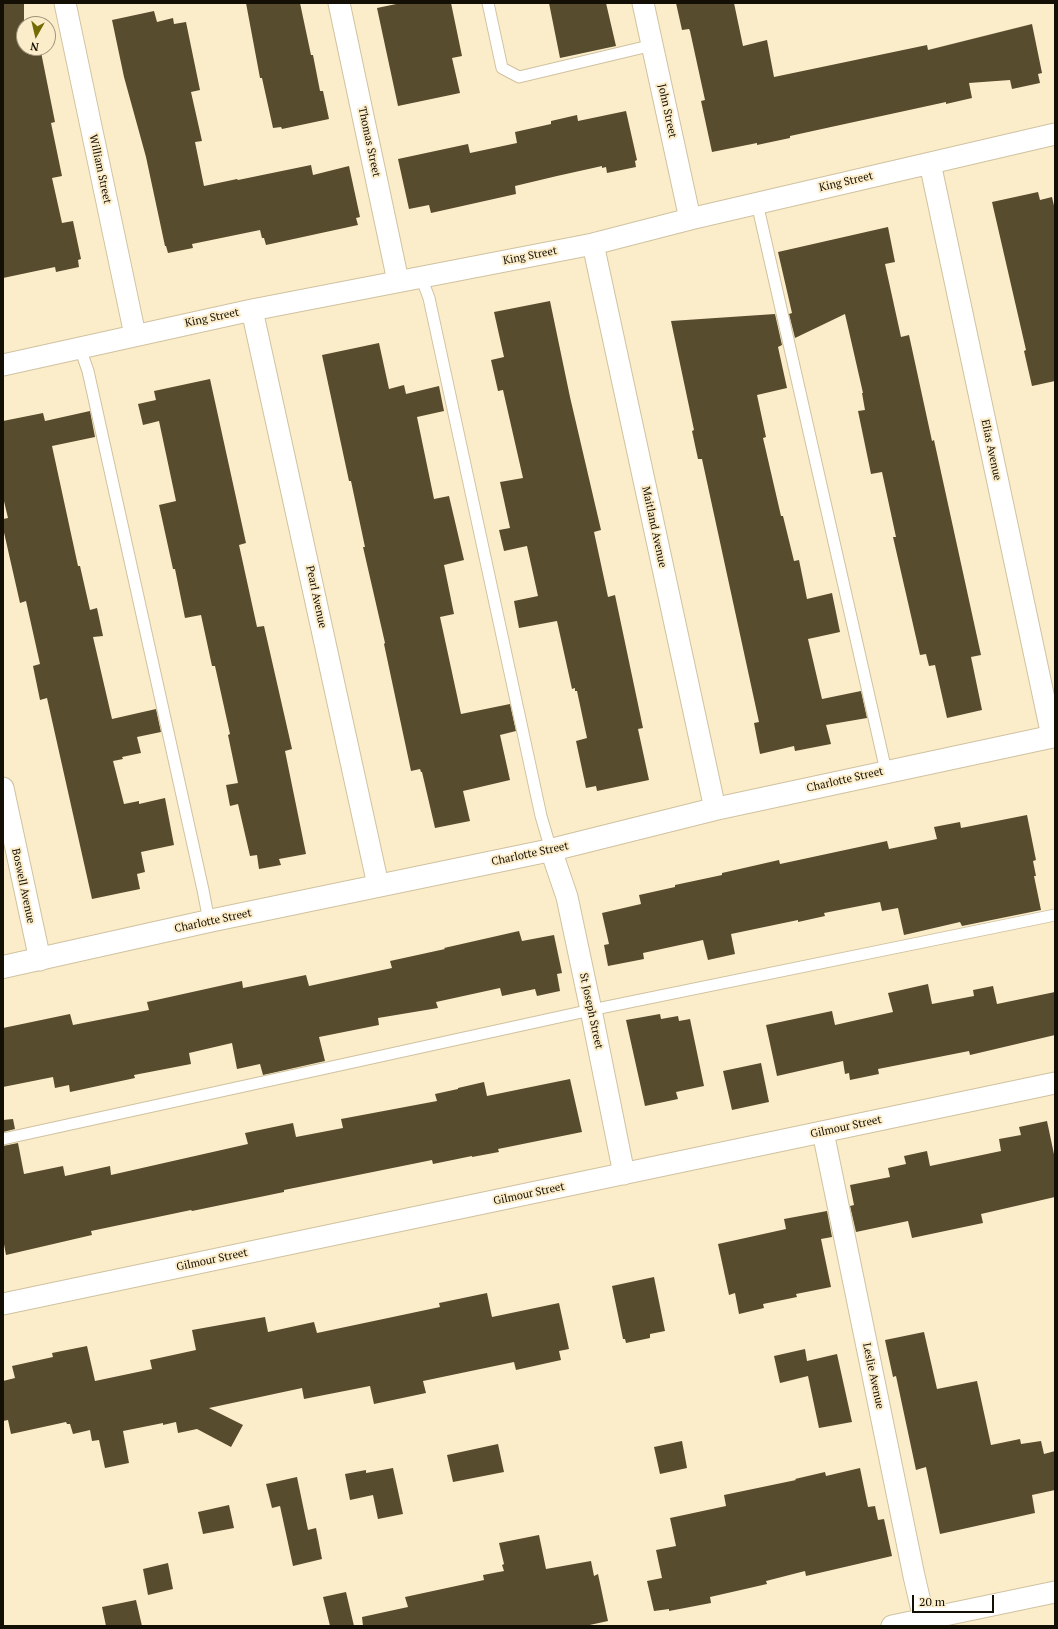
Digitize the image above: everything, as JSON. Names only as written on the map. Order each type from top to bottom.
[{"type":"main road","name":"Charlotte Street","points":[[3,967],[40,960],[208,921],[551,850],[715,809],[1053,736]]},
{"type":"street","name":"William Street","points":[[65,3],[135,335]]},
{"type":"street","name":"Thomas Street","points":[[339,3],[398,281]]},
{"type":"street","name":"John Street","points":[[643,3],[690,218]]},
{"type":"street","name":"King Street","points":[[3,365],[252,310],[593,244],[690,218],[1055,134]]},
{"type":"street","name":"Elias Avenue","points":[[930,163],[1053,736]]},
{"type":"street","name":"Maitland Avenue","points":[[593,244],[715,809]]},
{"type":"street","name":"Pearl Avenue","points":[[252,310],[378,885]]},
{"type":"street","name":"Boswell Avenue","points":[[3,788],[40,960]]},
{"type":"street","name":"St Joseph Street","points":[[551,850],[567,898],[624,1174]]},
{"type":"street","name":"Gilmour Street","points":[[3,1304],[1055,1083]]},
{"type":"street","name":"Leslie Avenue","points":[[823,1132],[924,1619]]},
{"type":"street","points":[[892,1626],[1055,1592]]},
{"type":"lane","points":[[488,3],[502,68],[519,77],[653,46]]},
{"type":"lane","points":[[757,203],[886,771]]},
{"type":"lane","points":[[421,277],[429,298],[541,816],[551,850]]},
{"type":"lane","points":[[80,348],[92,387],[203,890],[208,921]]},
{"type":"lane","points":[[3,1139],[591,1010],[1055,916]]},
{"type":"building","points":[[3,3],[24,3],[24,16],[16,16],[16,56],[42,56],[55,122],[51,123],[62,176],[52,178],[62,223],[73,221],[81,259],[78,260],[79,267],[56,272],[55,267],[3,278]]},
{"type":"building","points":[[246,3],[300,3],[320,91],[323,91],[329,119],[282,129],[281,127],[273,128],[262,78],[260,78]]},
{"type":"building","points":[[401,3],[451,3],[462,56],[452,58],[460,93],[398,106],[377,8]]},
{"type":"building","points":[[549,3],[606,3],[616,46],[560,58]]},
{"type":"building","points":[[676,3],[734,3],[743,46],[767,40],[774,77],[927,45],[928,50],[1032,24],[1042,73],[1038,74],[1040,83],[1012,89],[1010,80],[969,83],[972,98],[946,104],[946,102],[831,127],[757,145],[757,143],[712,152],[701,101],[705,100],[690,31],[689,29],[682,30]]},
{"type":"building","points":[[154,11],[157,22],[173,18],[174,24],[186,22],[200,90],[191,92],[202,141],[195,142],[204,186],[311,165],[313,175],[349,166],[360,217],[356,218],[358,225],[266,245],[260,230],[192,244],[193,248],[168,253],[165,246],[146,157],[124,77],[112,20]]},
{"type":"building","points":[[626,111],[637,160],[635,161],[636,167],[607,173],[606,167],[602,168],[602,166],[557,176],[515,186],[516,194],[431,213],[429,205],[409,209],[398,159],[468,144],[470,153],[517,143],[515,132],[551,124],[551,121],[577,115],[578,121]]},
{"type":"building","points":[[1038,192],[1040,200],[1052,197],[1055,210],[1055,381],[1032,386],[1024,351],[1026,350],[992,202]]},
{"type":"building","points":[[888,227],[895,262],[885,264],[901,337],[909,335],[932,441],[934,440],[981,655],[971,657],[982,710],[947,718],[935,665],[929,666],[926,654],[920,655],[893,537],[896,537],[882,472],[871,474],[858,411],[865,410],[863,393],[845,314],[795,338],[789,314],[792,313],[778,252]]},
{"type":"building","points":[[550,301],[570,397],[601,530],[594,532],[608,597],[615,595],[643,728],[638,729],[649,780],[597,791],[596,786],[586,788],[576,741],[587,738],[577,691],[575,691],[575,688],[572,689],[557,621],[519,628],[514,601],[538,596],[527,546],[504,551],[499,530],[510,528],[500,482],[523,478],[503,390],[498,391],[491,360],[504,357],[494,312]]},
{"type":"building","points":[[775,314],[782,345],[778,347],[787,388],[757,395],[766,437],[763,438],[781,516],[783,516],[794,561],[799,560],[807,599],[832,593],[840,632],[808,639],[822,699],[861,691],[867,718],[826,725],[831,744],[795,751],[794,746],[760,754],[754,723],[759,722],[702,459],[698,459],[692,431],[694,430],[671,321]]},
{"type":"building","points":[[379,343],[389,389],[404,385],[406,394],[439,386],[444,411],[417,417],[434,499],[449,496],[464,560],[444,565],[454,614],[440,617],[461,714],[510,704],[516,731],[500,735],[510,780],[463,791],[470,821],[435,828],[422,772],[420,769],[411,771],[385,643],[363,547],[365,547],[351,481],[349,481],[322,355]]},
{"type":"building","points":[[210,379],[246,543],[239,545],[257,627],[264,626],[292,749],[285,751],[306,854],[279,859],[281,865],[259,869],[257,855],[250,856],[238,804],[230,806],[226,785],[238,783],[228,735],[230,734],[215,666],[212,666],[201,615],[185,618],[175,569],[173,569],[159,505],[176,501],[159,421],[143,425],[138,404],[156,400],[154,391]]},
{"type":"building","points":[[90,411],[95,437],[52,446],[78,566],[80,566],[90,610],[97,608],[103,636],[93,637],[112,719],[156,709],[161,732],[137,737],[141,753],[122,757],[123,759],[113,761],[124,804],[139,801],[139,804],[165,798],[174,845],[141,852],[145,872],[137,874],[140,889],[92,899],[47,698],[40,700],[33,666],[40,664],[26,601],[20,603],[3,528],[3,519],[8,518],[3,497],[3,421],[43,413],[45,421]]},
{"type":"building","points":[[1027,815],[1036,860],[1033,861],[1036,876],[1034,876],[1041,910],[962,926],[960,922],[904,935],[898,908],[882,911],[880,902],[824,913],[825,916],[798,922],[798,920],[731,934],[735,954],[708,960],[703,940],[643,953],[644,959],[608,966],[604,945],[609,944],[602,913],[641,904],[639,895],[675,887],[675,885],[722,875],[722,873],[779,860],[780,864],[887,841],[889,849],[937,839],[934,827],[960,822],[961,828]]},
{"type":"building","points":[[519,931],[522,941],[554,935],[562,973],[557,974],[560,991],[537,996],[535,989],[502,996],[500,988],[436,1002],[438,1008],[378,1018],[379,1025],[319,1037],[325,1061],[263,1075],[260,1064],[237,1069],[232,1043],[189,1053],[191,1064],[134,1075],[135,1078],[70,1092],[69,1085],[55,1088],[53,1077],[3,1087],[3,1028],[70,1014],[73,1025],[149,1010],[147,1002],[242,981],[243,988],[306,975],[309,986],[392,968],[390,961]]},
{"type":"building","points":[[928,984],[932,1004],[974,996],[973,990],[993,986],[997,1004],[1055,992],[1055,1035],[970,1055],[969,1051],[878,1069],[879,1074],[850,1080],[849,1073],[845,1074],[843,1061],[777,1076],[766,1025],[832,1011],[835,1025],[893,1012],[888,993]]},
{"type":"building","points":[[660,1014],[661,1019],[678,1016],[679,1021],[690,1019],[704,1086],[676,1092],[678,1099],[645,1106],[626,1020]]},
{"type":"building","points":[[761,1063],[769,1102],[732,1110],[723,1071]]},
{"type":"building","points":[[570,1079],[582,1132],[498,1149],[499,1152],[433,1164],[432,1160],[91,1231],[92,1235],[6,1255],[3,1239],[3,1146],[18,1143],[24,1174],[63,1166],[65,1176],[110,1166],[111,1175],[248,1144],[245,1133],[293,1123],[296,1137],[343,1128],[341,1119],[437,1101],[435,1094],[484,1082],[487,1096]]},
{"type":"building","points":[[13,1119],[15,1129],[3,1132],[3,1120]]},
{"type":"building","points":[[1047,1121],[1055,1159],[1055,1197],[981,1214],[983,1223],[912,1238],[908,1221],[856,1232],[850,1206],[854,1205],[850,1185],[890,1177],[888,1168],[906,1164],[904,1156],[927,1151],[930,1166],[1001,1151],[999,1139],[1021,1135],[1019,1127]]},
{"type":"building","points":[[827,1211],[832,1237],[821,1239],[831,1287],[796,1294],[797,1297],[763,1304],[764,1308],[739,1314],[735,1293],[729,1295],[718,1244],[786,1229],[784,1219]]},
{"type":"building","points":[[654,1277],[665,1331],[650,1334],[650,1338],[626,1343],[625,1339],[623,1339],[612,1286]]},
{"type":"building","points":[[487,1293],[492,1317],[559,1303],[569,1349],[559,1351],[561,1360],[516,1370],[514,1362],[423,1381],[426,1393],[374,1404],[370,1386],[304,1399],[302,1388],[209,1408],[243,1425],[231,1447],[197,1429],[178,1433],[176,1422],[163,1425],[163,1423],[123,1431],[129,1463],[105,1468],[99,1440],[92,1441],[90,1430],[73,1434],[70,1424],[67,1424],[66,1422],[11,1434],[8,1420],[3,1421],[3,1381],[15,1378],[12,1366],[53,1357],[52,1353],[87,1346],[95,1381],[152,1369],[150,1360],[196,1350],[192,1330],[265,1317],[268,1332],[314,1322],[317,1333],[440,1307],[439,1303]]},
{"type":"building","points":[[924,1332],[937,1389],[977,1381],[991,1445],[1020,1439],[1021,1444],[1041,1441],[1044,1454],[1055,1451],[1055,1490],[1032,1495],[1035,1513],[940,1534],[926,1467],[916,1470],[896,1376],[893,1377],[885,1340]]},
{"type":"building","points":[[805,1349],[807,1361],[837,1354],[852,1422],[819,1428],[808,1376],[780,1383],[774,1356]]},
{"type":"building","points":[[682,1441],[687,1468],[660,1474],[654,1447]]},
{"type":"building","points":[[498,1444],[504,1472],[453,1482],[447,1455]]},
{"type":"building","points":[[393,1468],[403,1514],[378,1519],[373,1495],[350,1500],[345,1474],[366,1470],[366,1473]]},
{"type":"building","points":[[860,1468],[868,1507],[875,1506],[878,1520],[884,1519],[892,1556],[806,1576],[805,1571],[766,1581],[767,1584],[710,1597],[711,1603],[669,1611],[669,1609],[654,1611],[647,1581],[662,1578],[656,1550],[676,1546],[670,1518],[726,1506],[724,1495],[796,1480],[795,1479],[825,1472],[826,1476]]},
{"type":"building","points":[[297,1477],[308,1530],[316,1528],[322,1559],[293,1566],[280,1506],[272,1508],[266,1484]]},
{"type":"building","points":[[229,1505],[234,1528],[203,1534],[198,1512]]},
{"type":"building","points":[[539,1535],[546,1569],[591,1561],[594,1576],[598,1574],[608,1621],[585,1626],[363,1626],[362,1617],[408,1607],[405,1597],[484,1580],[483,1575],[504,1571],[502,1565],[504,1564],[499,1543]]},
{"type":"building","points":[[168,1563],[173,1589],[148,1595],[143,1569]]},
{"type":"building","points":[[346,1592],[354,1626],[330,1626],[323,1597]]},
{"type":"building","points":[[136,1600],[142,1626],[106,1626],[102,1607]]}]
